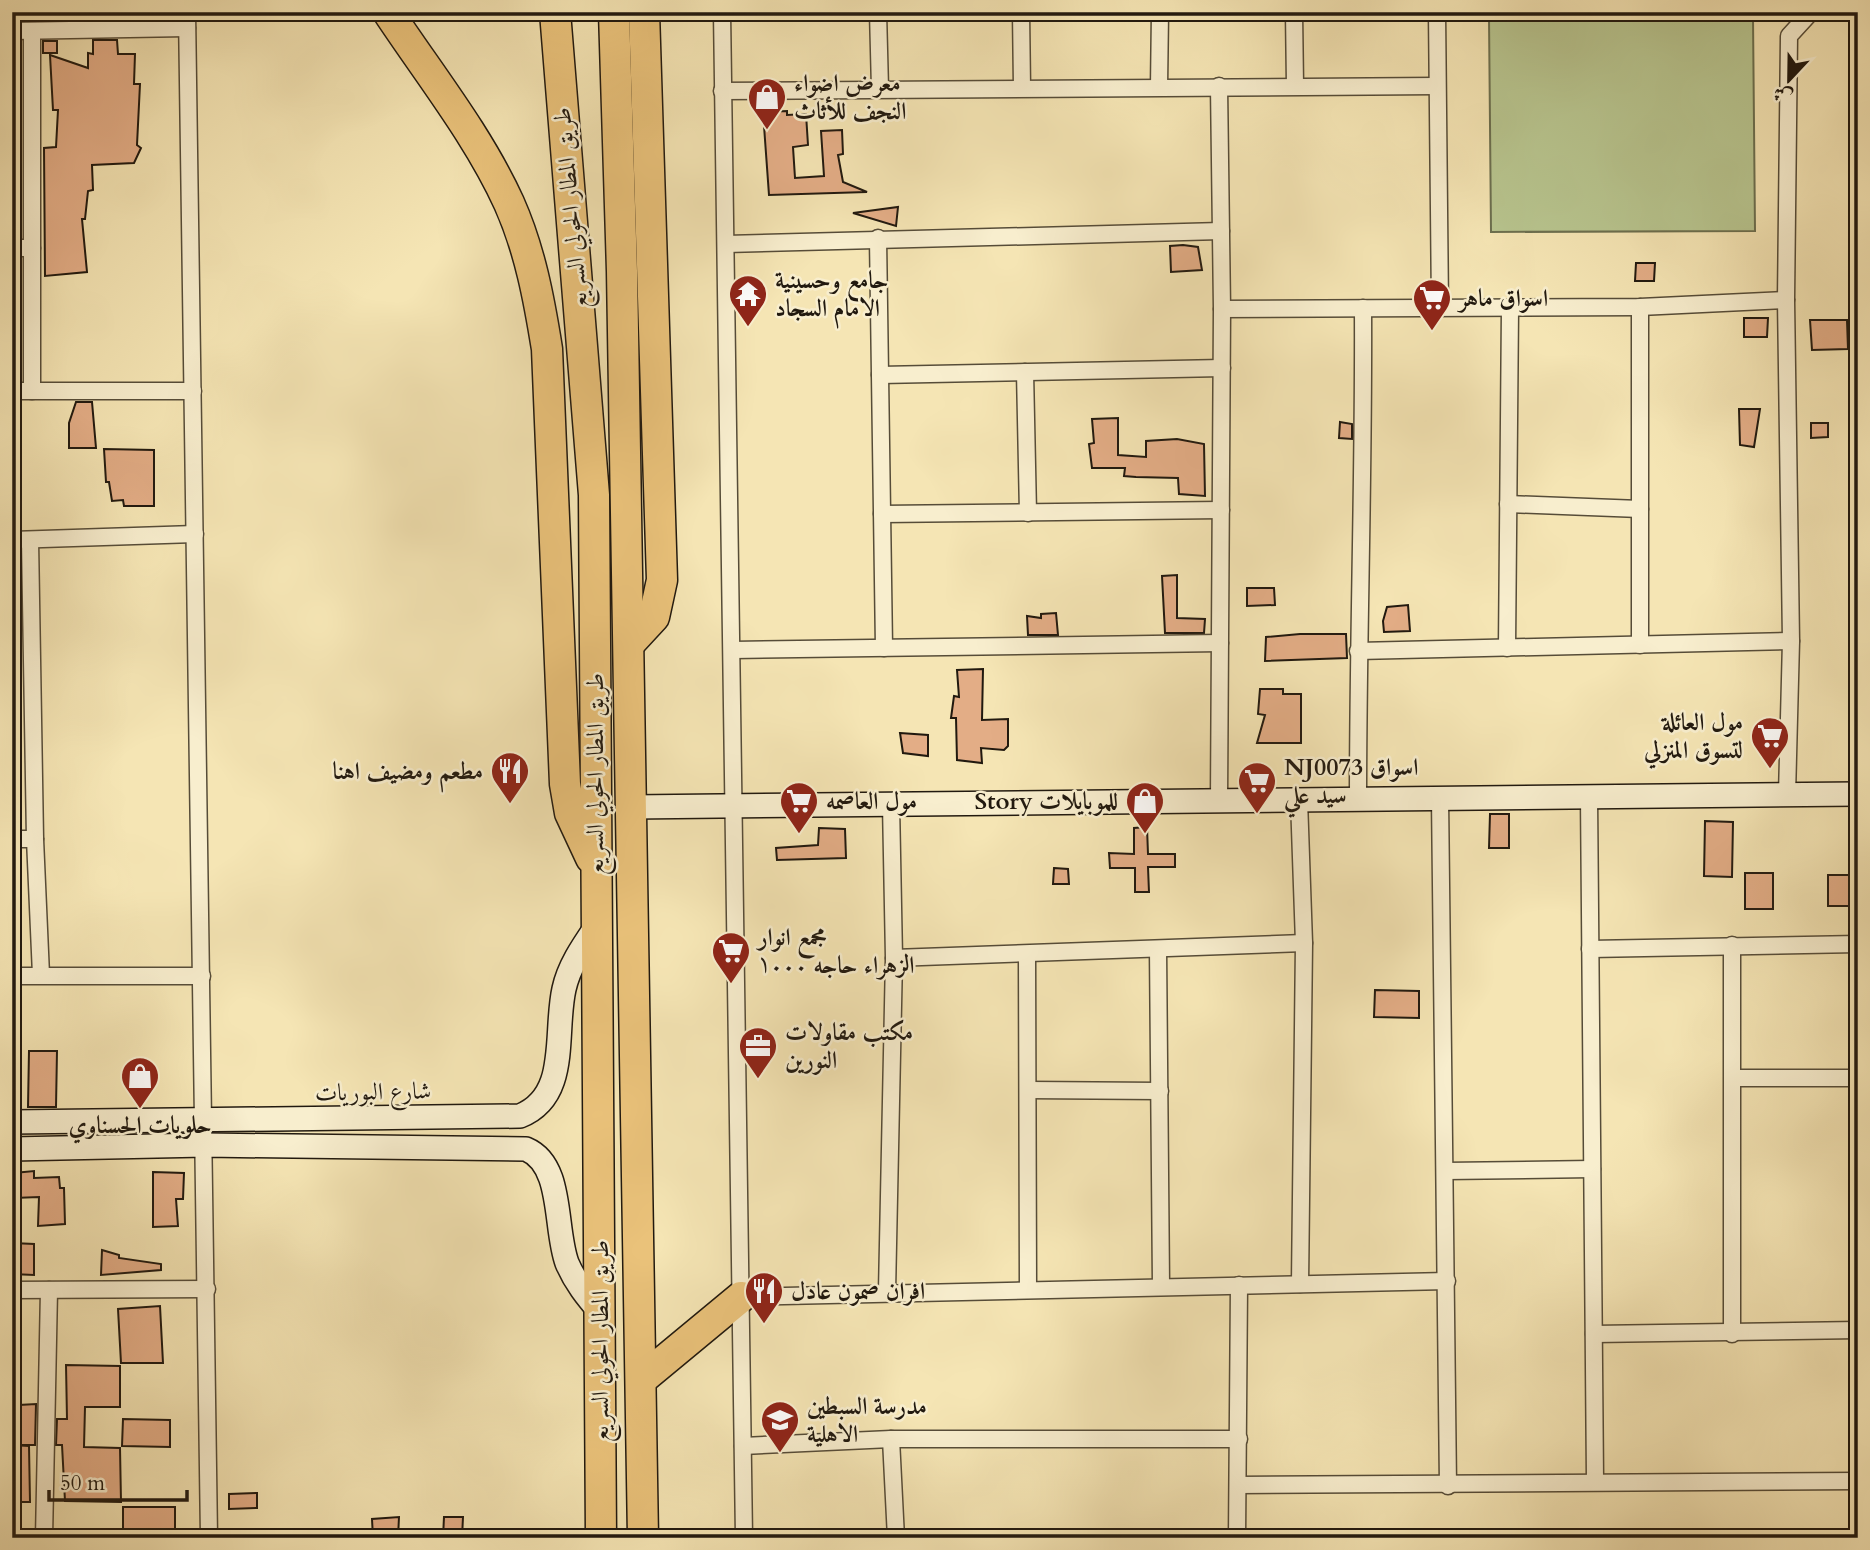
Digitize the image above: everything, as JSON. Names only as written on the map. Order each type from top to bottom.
[{"type":"highway","points":[[388,12],[486,159],[509,204],[527,250],[540,299],[547,349],[565,784],[580,840],[595,865]]},
{"type":"highway","name":"طريق المطار الحولي السريع","points":[[555,12],[594,495],[601,1538]]},
{"type":"highway","name":"طريق المطار الحولي السريع","points":[[614,12],[629,644],[643,1538]]},
{"type":"highway","points":[[629,644],[654,617],[662,580],[643,12]]},
{"type":"highway","points":[[642,1379],[741,1297]]},
{"type":"street","points":[[722,12],[736,807],[744,1538]]},
{"type":"street","points":[[878,12],[880,89]]},
{"type":"street","points":[[1021,12],[1022,88]]},
{"type":"street","points":[[1159,87],[1160,12]]},
{"type":"street","points":[[1294,12],[1294,86]]},
{"type":"street","points":[[1437,12],[1440,308]]},
{"type":"street","points":[[1787,795],[1791,641],[1786,300],[1789,36],[1811,12]]},
{"type":"street","points":[[12,31],[187,20],[209,1538]]},
{"type":"street","points":[[32,31],[32,391]]},
{"type":"street","points":[[1219,86],[1222,309],[1219,800]]},
{"type":"street","points":[[722,91],[1437,86]]},
{"type":"street","points":[[726,244],[1221,231]]},
{"type":"street","points":[[878,239],[884,648]]},
{"type":"street","points":[[12,248],[32,248]]},
{"type":"street","points":[[1222,309],[1640,307],[1786,300]]},
{"type":"street","points":[[1507,648],[1510,307]]},
{"type":"street","points":[[1640,307],[1640,645]]},
{"type":"street","points":[[1359,799],[1359,651],[1364,499],[1363,309]]},
{"type":"street","points":[[880,374],[1222,368]]},
{"type":"street","points":[[1025,372],[1028,513]]},
{"type":"street","points":[[12,391],[193,391]]},
{"type":"street","points":[[1508,504],[1640,509]]},
{"type":"street","points":[[882,514],[1221,510]]},
{"type":"street","points":[[12,540],[195,534]]},
{"type":"street","points":[[30,540],[35,839],[41,975]]},
{"type":"street","points":[[1359,651],[1791,641]]},
{"type":"street","points":[[733,650],[1220,643]]},
{"type":"street","points":[[632,807],[1858,794]]},
{"type":"street","points":[[1589,797],[1595,1480]]},
{"type":"street","points":[[1440,798],[1448,1486]]},
{"type":"street","points":[[1298,800],[1304,943],[1300,1284]]},
{"type":"street","points":[[887,1292],[894,958],[891,804]]},
{"type":"street","points":[[12,839],[35,839]]},
{"type":"street","name":"شارع البوريات","points":[[12,1122],[508,1117],[531,1112],[548,1095],[553,1084],[564,989],[573,963],[596,926]]},
{"type":"street","points":[[894,958],[1304,943]]},
{"type":"street","points":[[1590,949],[1858,944]]},
{"type":"street","points":[[1732,945],[1732,1334]]},
{"type":"street","points":[[1158,949],[1161,1286]]},
{"type":"street","points":[[1027,954],[1028,1289]]},
{"type":"street","points":[[12,976],[202,976]]},
{"type":"street","points":[[1734,1078],[1858,1078]]},
{"type":"street","points":[[1028,1090],[1160,1091]]},
{"type":"street","points":[[12,1149],[205,1145],[518,1148],[534,1153],[550,1172],[567,1263],[582,1290],[601,1313]]},
{"type":"street","points":[[1445,1171],[1592,1169]]},
{"type":"street","points":[[741,1297],[1447,1281]]},
{"type":"street","points":[[1237,1538],[1239,1285]]},
{"type":"street","points":[[12,1290],[207,1289]]},
{"type":"street","points":[[44,1538],[49,1290]]},
{"type":"street","points":[[1594,1334],[1732,1334],[1858,1329]]},
{"type":"street","points":[[743,1446],[891,1439],[1239,1439]]},
{"type":"street","points":[[891,1439],[896,1538]]},
{"type":"street","points":[[1238,1485],[1448,1486],[1595,1480],[1858,1481]]},
{"type":"green space","points":[[1489,18],[1753,18],[1755,231],[1491,232]]},
{"type":"building","points":[[93,40],[117,40],[118,54],[135,54],[134,84],[140,84],[137,145],[141,148],[134,163],[92,165],[93,190],[88,191],[85,219],[82,219],[87,272],[45,276],[44,148],[56,147],[58,110],[53,110],[50,55],[88,68],[88,53],[93,54]]},
{"type":"building","points":[[43,41],[57,41],[57,53],[43,53]]},
{"type":"building","points":[[787,111],[787,115],[806,114],[808,145],[793,147],[795,178],[824,176],[821,131],[842,130],[843,154],[838,155],[843,182],[867,192],[769,195],[763,112]]},
{"type":"building","points":[[898,207],[896,226],[853,213]]},
{"type":"building","points":[[1170,246],[1198,247],[1202,270],[1171,272]]},
{"type":"building","points":[[1636,263],[1655,263],[1654,281],[1635,281]]},
{"type":"building","points":[[1744,318],[1768,318],[1767,337],[1744,337]]},
{"type":"building","points":[[1810,320],[1847,320],[1848,349],[1812,350]]},
{"type":"building","points":[[76,402],[92,402],[96,448],[69,448],[69,423]]},
{"type":"building","points":[[1739,409],[1760,409],[1754,447],[1740,445]]},
{"type":"building","points":[[1118,418],[1118,455],[1146,457],[1146,441],[1177,439],[1204,444],[1205,496],[1179,494],[1178,478],[1124,476],[1125,468],[1092,468],[1089,444],[1094,443],[1092,419]]},
{"type":"building","points":[[1340,422],[1352,424],[1352,439],[1339,438]]},
{"type":"building","points":[[1811,423],[1828,423],[1828,437],[1811,438]]},
{"type":"building","points":[[104,449],[154,450],[154,506],[124,506],[123,500],[112,501],[109,482],[106,482]]},
{"type":"building","points":[[1177,575],[1177,618],[1205,619],[1204,633],[1165,633],[1162,576]]},
{"type":"building","points":[[1247,588],[1274,588],[1275,605],[1247,606]]},
{"type":"building","points":[[1408,605],[1410,631],[1384,632],[1383,621],[1387,607]]},
{"type":"building","points":[[1056,613],[1058,635],[1028,635],[1027,616],[1041,618],[1041,614]]},
{"type":"building","points":[[1346,634],[1347,658],[1265,661],[1266,637]]},
{"type":"building","points":[[983,669],[982,720],[1008,719],[1008,746],[1004,750],[981,748],[982,763],[957,760],[956,718],[951,718],[954,696],[959,697],[957,670]]},
{"type":"building","points":[[1260,689],[1283,689],[1283,694],[1301,694],[1301,743],[1257,743],[1265,715],[1258,714]]},
{"type":"building","points":[[900,733],[928,735],[928,756],[903,753]]},
{"type":"building","points":[[1490,814],[1509,814],[1509,848],[1489,848]]},
{"type":"building","points":[[1705,821],[1733,822],[1732,877],[1704,876]]},
{"type":"building","points":[[1147,827],[1148,854],[1175,854],[1175,867],[1148,867],[1149,892],[1135,892],[1135,868],[1110,868],[1109,853],[1134,854],[1134,828]]},
{"type":"building","points":[[819,828],[845,829],[846,858],[777,860],[776,848],[818,845]]},
{"type":"building","points":[[1054,868],[1068,869],[1069,884],[1053,884]]},
{"type":"building","points":[[1745,873],[1773,873],[1773,909],[1745,909]]},
{"type":"building","points":[[1828,875],[1857,875],[1856,906],[1828,906]]},
{"type":"building","points":[[1375,990],[1419,991],[1419,1018],[1374,1017]]},
{"type":"building","points":[[29,1051],[57,1051],[56,1107],[28,1107]]},
{"type":"building","points":[[34,1171],[34,1178],[59,1177],[60,1188],[64,1188],[65,1224],[38,1226],[39,1197],[14,1198],[14,1173]]},
{"type":"building","points":[[153,1172],[184,1173],[183,1199],[176,1199],[178,1226],[153,1227]]},
{"type":"building","points":[[12,1243],[34,1244],[34,1275],[12,1274]]},
{"type":"building","points":[[102,1250],[119,1255],[119,1258],[161,1264],[161,1270],[101,1275]]},
{"type":"building","points":[[160,1306],[163,1363],[121,1363],[118,1309]]},
{"type":"building","points":[[66,1365],[120,1366],[120,1407],[85,1407],[84,1447],[120,1448],[121,1502],[65,1501],[62,1445],[56,1445],[57,1419],[67,1419]]},
{"type":"building","points":[[36,1404],[35,1445],[19,1445],[19,1405]]},
{"type":"building","points":[[123,1419],[170,1420],[170,1447],[122,1446]]},
{"type":"building","points":[[12,1445],[29,1446],[30,1502],[12,1502]]},
{"type":"building","points":[[257,1493],[257,1508],[229,1509],[229,1494]]},
{"type":"building","points":[[123,1507],[175,1507],[175,1531],[123,1531]]},
{"type":"building","points":[[399,1517],[398,1538],[373,1538],[372,1519]]},
{"type":"building","points":[[444,1517],[463,1517],[462,1538],[443,1538]]},
{"type":"place","name":"معرض اضواء النجف للأثاث","points":[[767,131]]},
{"type":"place","name":"جامع وحسينية الامام السجاد","points":[[748,328]]},
{"type":"place","name":"اسواق ماهر","points":[[1432,332]]},
{"type":"place","name":"مول العائلة لتسوق المنزلي","points":[[1770,770]]},
{"type":"place","name":"مطعم ومضيف اهنا","points":[[510,805]]},
{"type":"place","name":"NJ0073 اسواق سيد علي","points":[[1257,815]]},
{"type":"place","name":"مول العاصمه","points":[[799,835]]},
{"type":"place","name":"Story للموبايلات","points":[[1145,835]]},
{"type":"place","name":"مجمع انوار الزهراء حاجه ١٠٠٠","points":[[731,985]]},
{"type":"place","name":"مكتب مقاولات النورين","points":[[758,1080]]},
{"type":"place","name":"حلويات الحسناوي","points":[[140,1110]]},
{"type":"place","name":"افران صمون عادل","points":[[764,1325]]},
{"type":"place","name":"مدرسة السبطين الاهلية","points":[[780,1454]]}]
